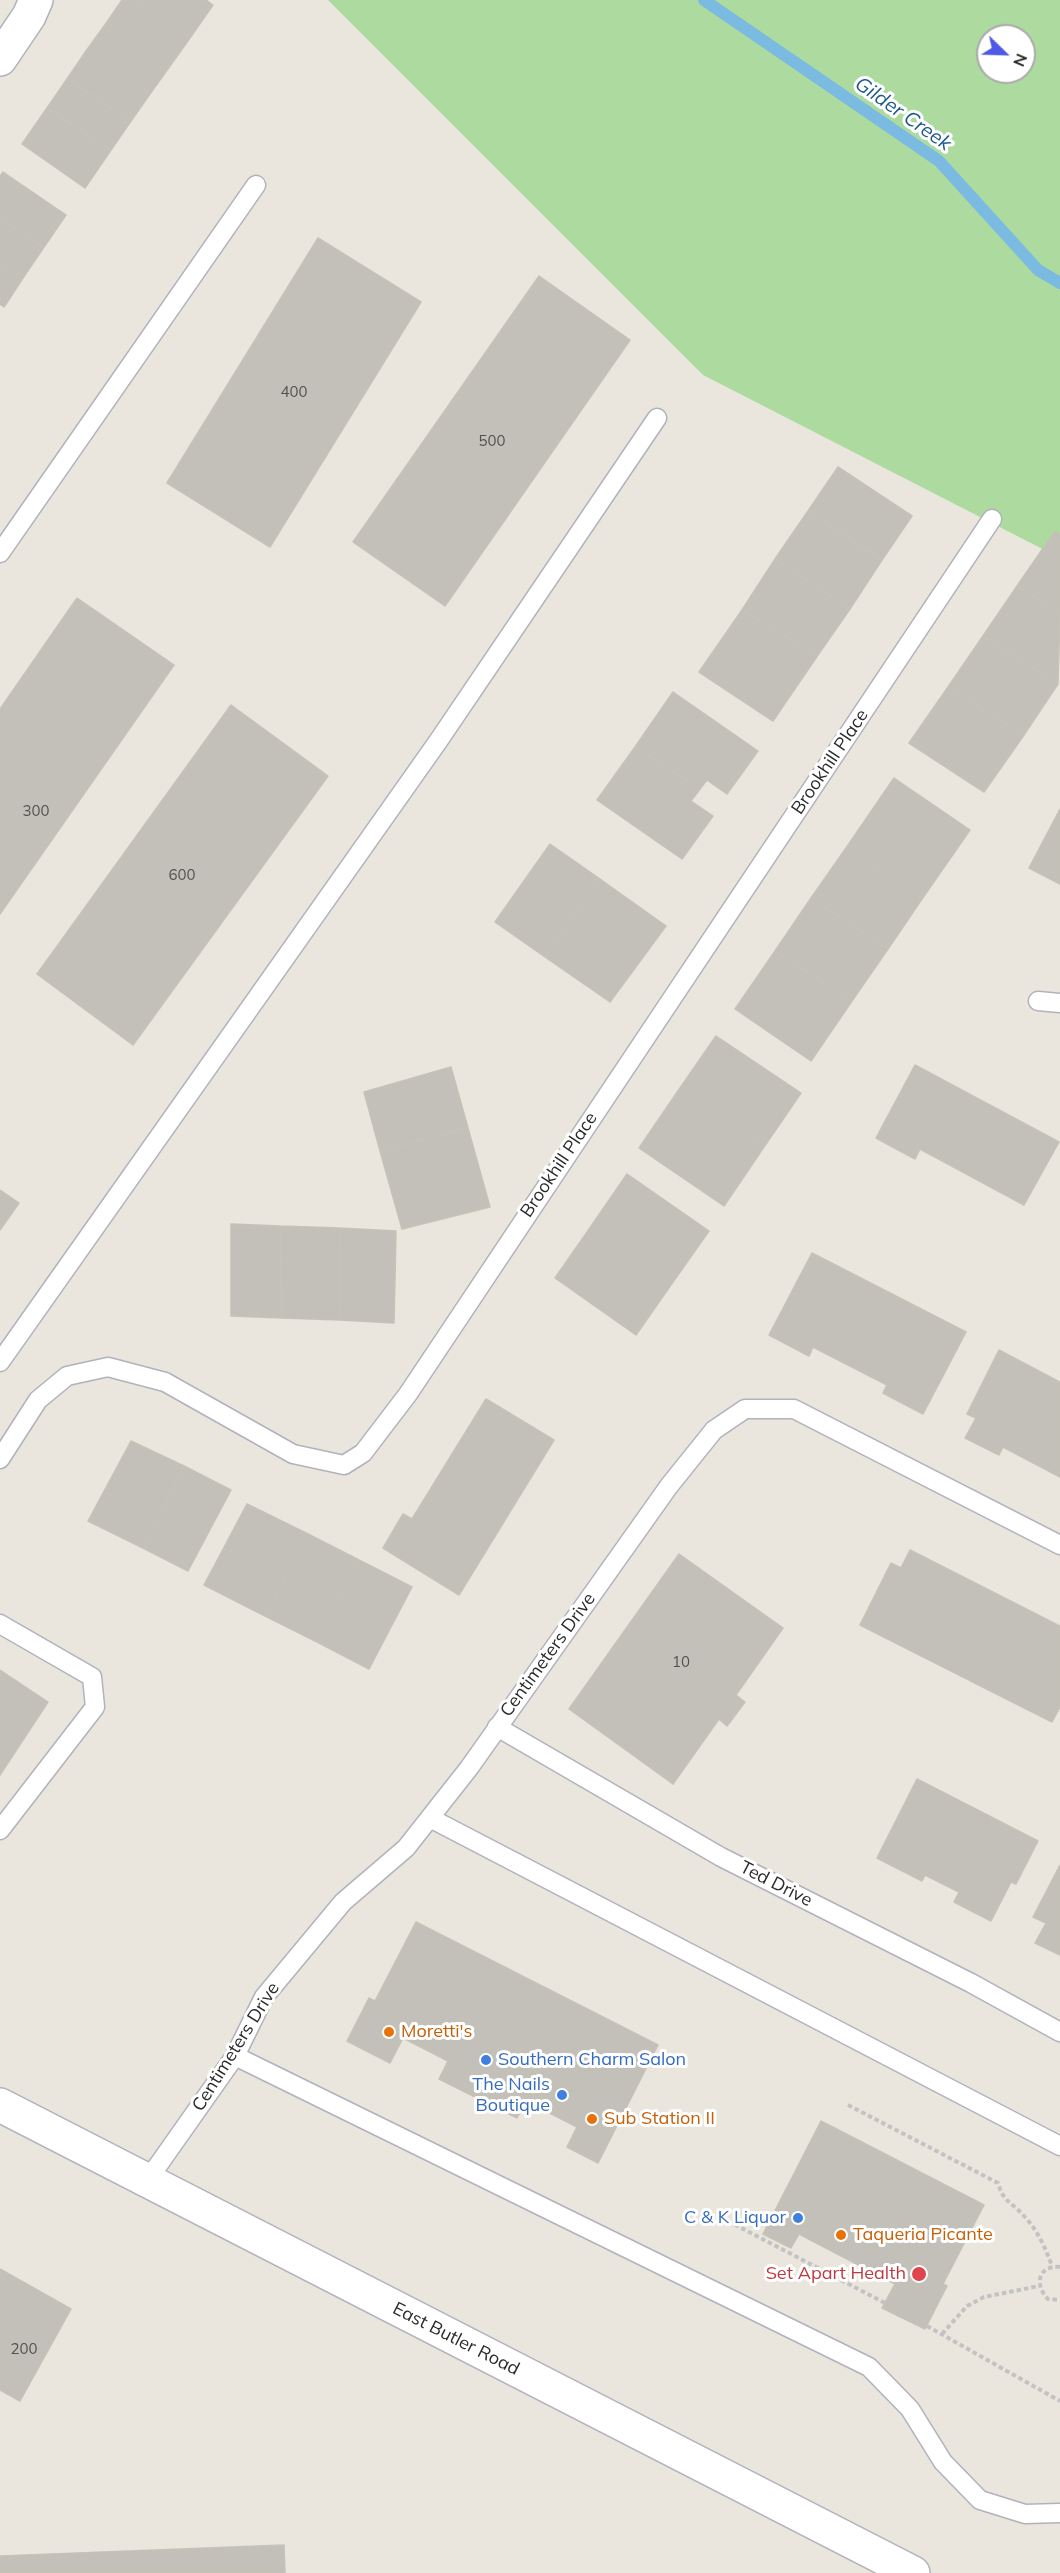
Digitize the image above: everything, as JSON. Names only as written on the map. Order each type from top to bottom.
[{"type":"main road","points":[[0,59],[29,16],[36,0]]},
{"type":"main road","name":"East Butler Road","points":[[0,2105],[913,2573]]},
{"type":"lane","points":[[0,553],[256,185]]},
{"type":"lane","points":[[0,1362],[439,740],[657,418]]},
{"type":"lane","name":"Brookhill Place","points":[[0,1459],[45,1394],[67,1376],[108,1367],[165,1382],[293,1454],[344,1465],[363,1453],[408,1394],[992,519]]},
{"type":"lane","points":[[1038,1001],[1060,1003]]},
{"type":"lane","name":"Centimeters Drive","points":[[147,2181],[235,2056],[264,1997],[343,1902],[406,1848],[430,1818],[469,1768],[669,1486],[714,1430],[745,1409],[794,1409],[1060,1545]]},
{"type":"lane","points":[[0,1624],[92,1677],[95,1707],[0,1830]]},
{"type":"lane","name":"Ted Drive","points":[[497,1727],[721,1857],[971,1983],[1060,2032]]},
{"type":"lane","points":[[430,1818],[1060,2146]]},
{"type":"lane","points":[[235,2056],[869,2367],[910,2409],[943,2462],[980,2500],[1026,2514],[1060,2513]]},
{"type":"path","points":[[848,2105],[998,2183],[1002,2197],[1023,2214],[1041,2237],[1052,2266]]},
{"type":"path","points":[[728,2221],[885,2303]]},
{"type":"path","points":[[1060,2267],[1052,2266],[1042,2271],[1039,2286],[1048,2299],[1060,2300]]},
{"type":"path","points":[[942,2334],[967,2306],[984,2296],[1039,2286]]},
{"type":"path","points":[[927,2326],[1060,2401]]},
{"type":"green space","points":[[328,0],[1060,0],[1060,558],[703,375]]},
{"type":"building","points":[[122,0],[135,0],[190,38],[170,66],[107,22]]},
{"type":"building","points":[[135,0],[206,0],[213,5],[190,38]]},
{"type":"building","points":[[107,22],[170,66],[150,94],[86,51]]},
{"type":"building","points":[[86,51],[150,94],[131,121],[67,79]]},
{"type":"building","points":[[67,79],[131,121],[111,150],[47,108]]},
{"type":"building","points":[[47,108],[111,150],[85,188],[22,144]]},
{"type":"building","points":[[3,172],[66,215],[44,247],[0,219],[0,176]]},
{"type":"building","points":[[0,219],[44,247],[23,278],[0,262]]},
{"type":"building","points":[[318,238],[421,302],[270,547],[167,483]]},
{"type":"building","points":[[0,262],[23,278],[4,307],[0,304]]},
{"type":"building","points":[[539,276],[630,340],[445,606],[353,542]]},
{"type":"building","points":[[838,467],[912,516],[882,560],[808,511]]},
{"type":"building","points":[[808,511],[882,560],[850,609],[775,559]]},
{"type":"building","points":[[1055,531],[1060,534],[1060,613],[1017,586]]},
{"type":"building","points":[[775,559],[850,609],[818,655],[742,610]]},
{"type":"building","points":[[1017,586],[1060,613],[1058,684],[983,636]]},
{"type":"building","points":[[77,598],[174,665],[0,914],[0,709]]},
{"type":"building","points":[[742,610],[818,655],[773,721],[699,672]]},
{"type":"building","points":[[983,636],[1058,684],[1024,735],[948,687]]},
{"type":"building","points":[[948,687],[1024,735],[984,792],[909,743]]},
{"type":"building","points":[[673,692],[758,751],[727,794],[707,780],[700,789],[635,747]]},
{"type":"building","points":[[231,705],[328,776],[133,1045],[37,974]]},
{"type":"building","points":[[635,747],[700,789],[691,801],[713,816],[682,859],[597,800]]},
{"type":"building","points":[[894,778],[970,830],[922,899],[846,848]]},
{"type":"building","points":[[1060,809],[1060,884],[1029,868]]},
{"type":"building","points":[[550,844],[600,879],[545,957],[495,922]]},
{"type":"building","points":[[846,848],[922,899],[888,949],[811,898]]},
{"type":"building","points":[[600,879],[666,926],[610,1002],[545,957]]},
{"type":"building","points":[[811,898],[888,949],[852,1001],[775,951]]},
{"type":"building","points":[[775,951],[852,1001],[811,1061],[735,1009]]},
{"type":"building","points":[[716,1036],[801,1093],[764,1147],[680,1088]]},
{"type":"building","points":[[915,1065],[1059,1142],[1024,1205],[920,1149],[915,1159],[876,1138]]},
{"type":"building","points":[[451,1067],[468,1128],[380,1151],[364,1092]]},
{"type":"building","points":[[680,1088],[764,1147],[724,1206],[639,1148]]},
{"type":"building","points":[[468,1128],[490,1207],[402,1229],[380,1151]]},
{"type":"building","points":[[627,1174],[709,1231],[666,1292],[585,1235]]},
{"type":"building","points":[[0,1190],[19,1203],[0,1230]]},
{"type":"building","points":[[231,1224],[280,1226],[282,1318],[231,1316]]},
{"type":"building","points":[[280,1226],[339,1228],[340,1320],[282,1318]]},
{"type":"building","points":[[339,1228],[396,1231],[394,1323],[340,1320]]},
{"type":"building","points":[[585,1235],[666,1292],[636,1335],[555,1278]]},
{"type":"building","points":[[812,1253],[966,1332],[923,1414],[883,1393],[887,1385],[813,1347],[809,1356],[769,1335]]},
{"type":"building","points":[[999,1350],[1060,1382],[1060,1477],[1003,1447],[999,1455],[965,1438],[976,1418],[967,1414]]},
{"type":"building","points":[[486,1399],[554,1440],[459,1595],[383,1548],[403,1514],[412,1519]]},
{"type":"building","points":[[131,1441],[184,1466],[143,1548],[88,1521]]},
{"type":"building","points":[[184,1466],[231,1490],[188,1571],[143,1548]]},
{"type":"building","points":[[247,1504],[308,1534],[265,1616],[204,1585]]},
{"type":"building","points":[[308,1534],[359,1560],[319,1643],[265,1616]]},
{"type":"building","points":[[910,1550],[1060,1626],[1060,1707],[1052,1722],[860,1625],[891,1563],[901,1568]]},
{"type":"building","points":[[679,1554],[783,1628],[736,1695],[745,1702],[727,1726],[719,1719],[673,1784],[569,1709]]},
{"type":"building","points":[[359,1560],[412,1587],[369,1669],[319,1643]]},
{"type":"building","points":[[0,1670],[48,1702],[0,1775]]},
{"type":"building","points":[[917,1779],[1038,1841],[1016,1884],[1011,1882],[991,1921],[954,1902],[959,1892],[925,1875],[922,1881],[877,1858]]},
{"type":"building","points":[[1060,1865],[1060,1955],[1035,1943],[1046,1923],[1033,1917]]},
{"type":"building","points":[[416,1922],[658,2045],[598,2163],[567,2147],[577,2127],[526,2101],[517,2118],[439,2079],[448,2061],[403,2038],[390,2063],[347,2041],[369,1998],[375,2001]]},
{"type":"building","points":[[821,2121],[984,2205],[943,2284],[947,2286],[925,2329],[882,2308],[895,2284],[799,2234],[791,2248],[763,2234]]},
{"type":"building","points":[[0,2269],[71,2309],[20,2401],[0,2390]]},
{"type":"building","points":[[284,2545],[285,2573],[0,2573],[0,2556]]},
{"type":"waterway","name":"Gilder Creek","points":[[704,0],[939,161],[1038,270],[1060,283]]},
{"type":"place","name":"Moretti's","points":[[389,2032]]},
{"type":"place","name":"Southern Charm Salon","points":[[486,2060]]},
{"type":"place","name":"The Nails Boutique","points":[[562,2095]]},
{"type":"place","name":"Sub Station II","points":[[592,2119]]},
{"type":"place","name":"C & K Liquor","points":[[798,2218]]},
{"type":"place","name":"Taqueria Picante","points":[[841,2235]]},
{"type":"place","name":"Set Apart Health","points":[[919,2274]]}]
